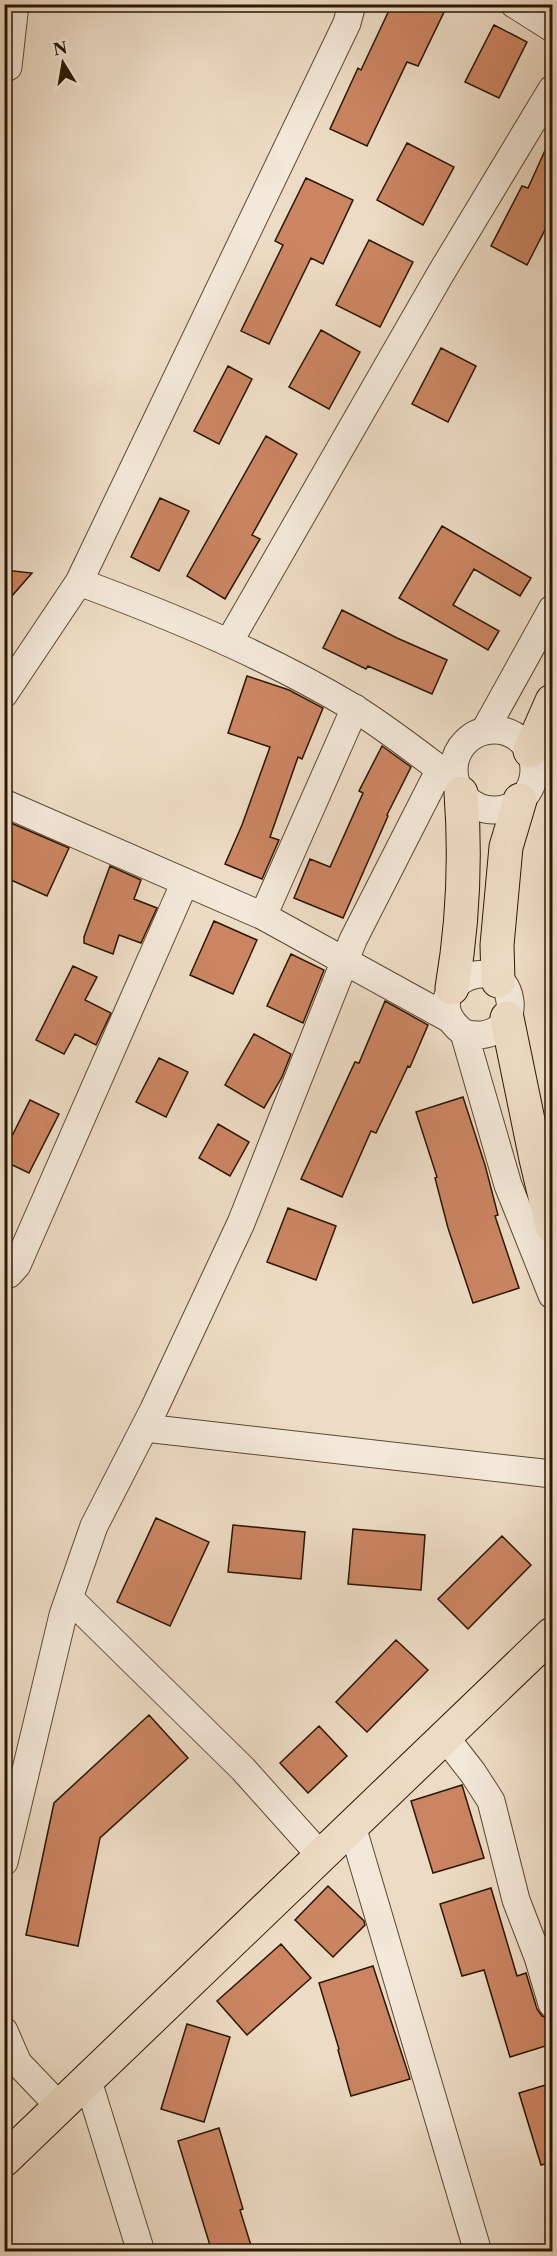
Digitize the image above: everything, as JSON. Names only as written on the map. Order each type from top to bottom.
[{"type":"main road","points":[[530,751],[552,701]]},
{"type":"main road","points":[[452,781],[464,837],[455,1013]]},
{"type":"main road","points":[[498,981],[497,945],[506,847],[520,800]]},
{"type":"main road","points":[[507,1018],[552,1226]]},
{"type":"main road","points":[[4,2160],[552,1634]]},
{"type":"street","points":[[9,67],[15,4]]},
{"type":"street","points":[[4,694],[80,582],[347,23],[352,4]]},
{"type":"street","points":[[514,4],[552,28]]},
{"type":"street","points":[[229,642],[441,273],[552,89]]},
{"type":"street","points":[[4,1862],[63,1615],[94,1526],[145,1428],[241,1223],[353,940],[452,781],[456,755],[463,744],[473,735],[485,730],[498,729],[522,740],[530,751],[534,764],[529,790],[520,800],[509,807],[496,810],[476,806],[452,781],[355,708],[229,642],[80,582]]},
{"type":"street","points":[[485,730],[552,609]]},
{"type":"street","points":[[263,916],[355,708]]},
{"type":"street","points":[[4,803],[263,916],[346,961],[455,1013],[474,1036],[494,1033],[507,1018],[510,998],[506,988],[489,975],[468,975],[459,980],[455,1013],[508,1185],[552,1295]]},
{"type":"street","points":[[4,1275],[9,1274],[17,1265],[184,882]]},
{"type":"street","points":[[145,1428],[552,1474]]},
{"type":"street","points":[[69,1598],[243,1769],[321,1856]]},
{"type":"street","points":[[445,1737],[491,1801],[516,1900],[538,1957],[552,2004]]},
{"type":"street","points":[[352,1826],[478,2252]]},
{"type":"street","points":[[4,2031],[18,2063],[60,2107]]},
{"type":"street","points":[[87,2081],[141,2252]]},
{"type":"building","points":[[392,4],[432,4],[445,10],[418,66],[407,62],[367,146],[330,129],[358,68],[361,70]]},
{"type":"building","points":[[494,25],[527,42],[499,98],[465,82]]},
{"type":"building","points":[[552,135],[552,216],[527,265],[491,246],[522,186],[528,188]]},
{"type":"building","points":[[407,143],[454,167],[423,225],[377,200]]},
{"type":"building","points":[[306,178],[353,200],[323,264],[311,258],[269,344],[241,331],[283,245],[275,241]]},
{"type":"building","points":[[369,240],[413,262],[380,327],[336,305]]},
{"type":"building","points":[[321,330],[360,352],[329,409],[289,387]]},
{"type":"building","points":[[441,348],[476,366],[448,422],[412,404]]},
{"type":"building","points":[[228,366],[252,379],[219,444],[194,431]]},
{"type":"building","points":[[266,436],[297,454],[252,535],[260,539],[225,599],[187,576]]},
{"type":"building","points":[[160,498],[189,511],[159,571],[131,557]]},
{"type":"building","points":[[442,526],[531,578],[520,596],[474,569],[453,605],[499,631],[488,650],[399,598]]},
{"type":"building","points":[[4,570],[32,573],[4,605]]},
{"type":"building","points":[[342,610],[447,660],[432,694],[368,666],[366,669],[323,648]]},
{"type":"building","points":[[247,676],[289,690],[323,708],[302,759],[298,757],[270,837],[279,840],[262,879],[225,864],[242,825],[270,747],[228,733]]},
{"type":"building","points":[[382,746],[411,767],[387,815],[343,918],[294,898],[310,859],[330,867],[363,793],[359,791]]},
{"type":"building","points":[[4,820],[69,848],[47,896],[4,877]]},
{"type":"building","points":[[110,866],[141,880],[134,899],[157,908],[141,943],[119,935],[113,954],[84,943],[84,937]]},
{"type":"building","points":[[214,921],[257,940],[233,994],[190,975]]},
{"type":"building","points":[[291,954],[324,970],[303,1023],[267,1006]]},
{"type":"building","points":[[73,966],[97,977],[85,1000],[111,1013],[96,1045],[75,1034],[64,1054],[36,1040]]},
{"type":"building","points":[[385,1001],[428,1025],[410,1067],[408,1066],[376,1133],[371,1131],[342,1197],[301,1179],[355,1062],[359,1063]]},
{"type":"building","points":[[254,1034],[291,1054],[282,1077],[264,1108],[225,1085]]},
{"type":"building","points":[[159,1058],[188,1072],[166,1117],[136,1102]]},
{"type":"building","points":[[463,1097],[485,1165],[498,1215],[495,1216],[519,1288],[473,1303],[448,1228],[435,1178],[437,1177],[416,1112]]},
{"type":"building","points":[[30,1100],[59,1114],[29,1173],[4,1161],[4,1152]]},
{"type":"building","points":[[218,1124],[249,1142],[230,1176],[199,1158]]},
{"type":"building","points":[[288,1208],[336,1226],[316,1280],[267,1262]]},
{"type":"building","points":[[156,1518],[209,1542],[170,1626],[117,1602]]},
{"type":"building","points":[[233,1525],[305,1532],[301,1579],[228,1572]]},
{"type":"building","points":[[353,1529],[425,1535],[421,1590],[348,1584]]},
{"type":"building","points":[[502,1536],[531,1565],[468,1629],[438,1599]]},
{"type":"building","points":[[396,1640],[428,1670],[367,1732],[336,1702]]},
{"type":"building","points":[[149,1715],[188,1758],[100,1838],[78,1946],[26,1935],[54,1803]]},
{"type":"building","points":[[319,1726],[347,1756],[308,1793],[280,1763]]},
{"type":"building","points":[[462,1785],[484,1858],[433,1873],[411,1801]]},
{"type":"building","points":[[328,1886],[364,1921],[365,1925],[333,1957],[295,1920]]},
{"type":"building","points":[[491,1888],[517,1976],[526,1973],[537,2009],[542,2016],[552,2019],[552,2044],[510,2057],[484,1970],[462,1976],[440,1904]]},
{"type":"building","points":[[281,1944],[311,1978],[247,2035],[217,2001]]},
{"type":"building","points":[[373,1966],[410,2079],[351,2096],[319,1983]]},
{"type":"building","points":[[187,2024],[230,2037],[204,2122],[161,2109]]},
{"type":"building","points":[[552,2083],[552,2162],[541,2165],[519,2093]]},
{"type":"building","points":[[219,2128],[253,2252],[212,2252],[178,2141]]}]
